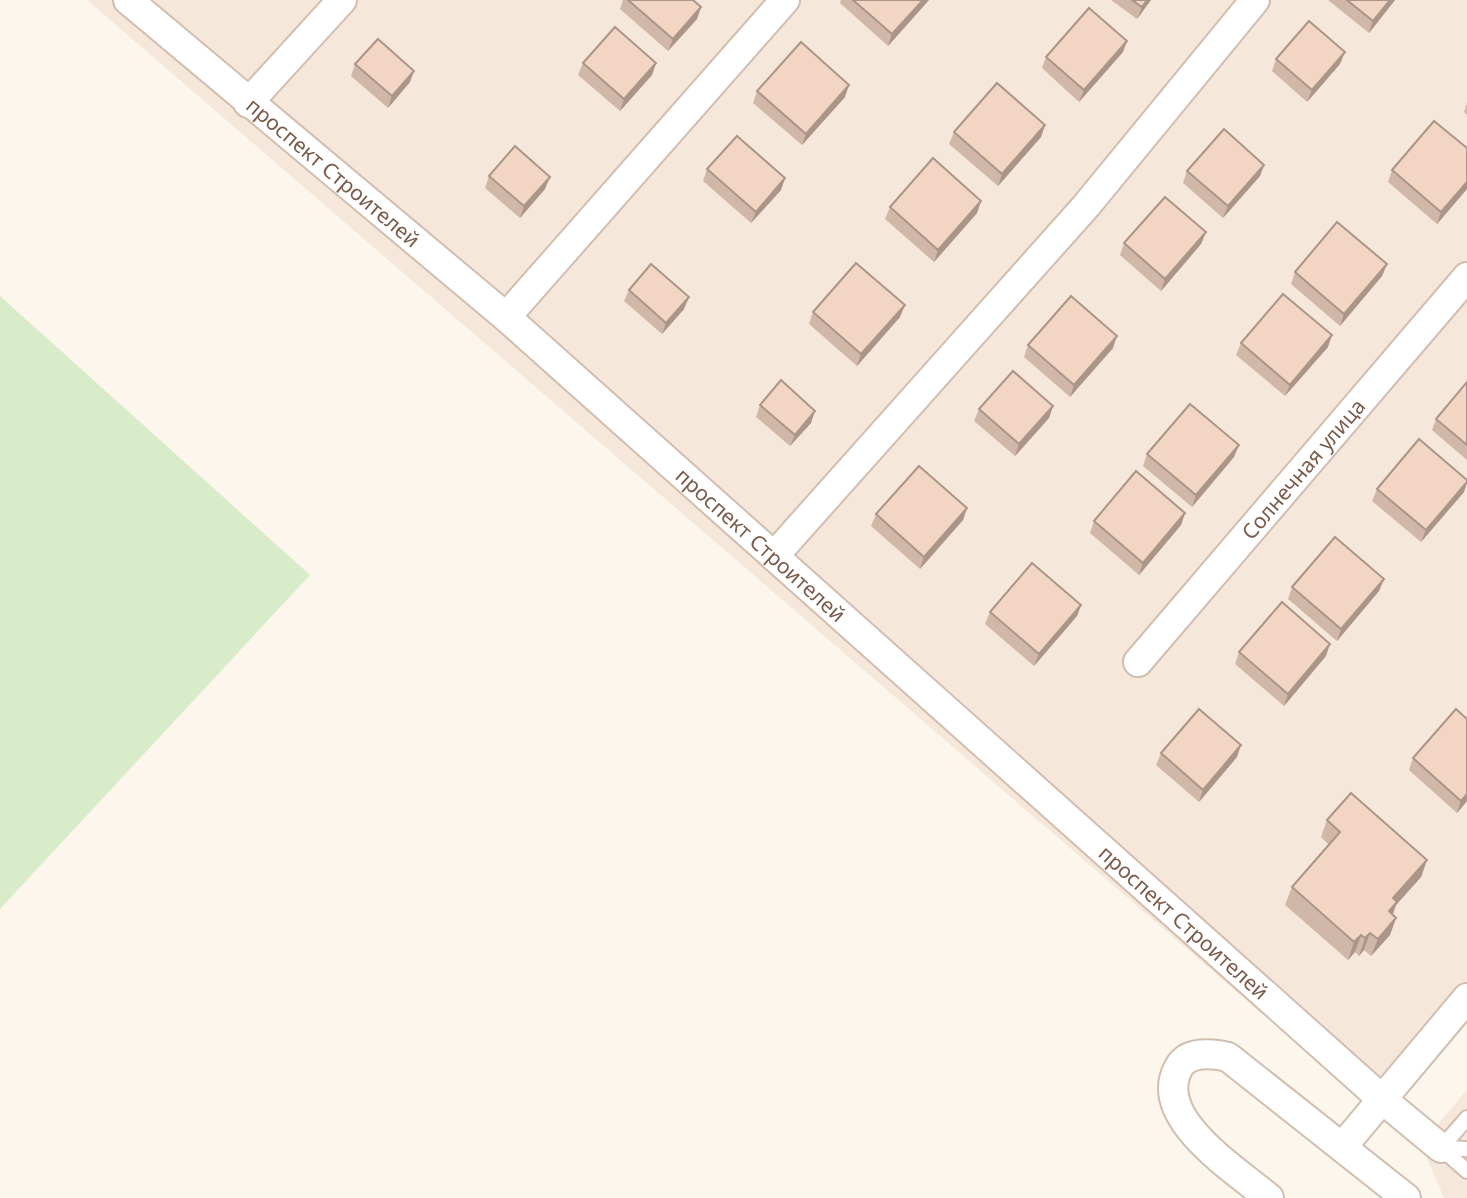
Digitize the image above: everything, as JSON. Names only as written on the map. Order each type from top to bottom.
[{"type":"street","name":"проспект Строителей","points":[[128,0],[506,317],[1383,1100],[1454,1149]]},
{"type":"street","points":[[248,103],[342,0]]},
{"type":"street","points":[[506,317],[785,0]]},
{"type":"street","points":[[774,556],[1086,206],[1255,0]]},
{"type":"street","name":"Солнечная улица","points":[[1138,662],[1467,277]]},
{"type":"street","points":[[1343,1146],[1467,998]]},
{"type":"street","points":[[1269,1198],[1184,1123],[1174,1105],[1172,1085],[1180,1065],[1196,1055],[1212,1053],[1228,1057],[1406,1198]]},
{"type":"lane","points":[[1467,1118],[1454,1149],[1467,1171]]},
{"type":"shaded area","points":[[87,0],[1467,0],[1467,986],[1362,1100]]},
{"type":"shaded area","points":[[1467,1090],[1467,1198],[1444,1198],[1421,1144]]},
{"type":"green space","points":[[0,296],[310,575],[0,909]]},
{"type":"building","points":[[628,0],[693,0],[701,7],[673,39]]},
{"type":"building","points":[[853,0],[923,0],[892,34]]},
{"type":"building","points":[[1132,0],[1147,0],[1142,7]]},
{"type":"building","points":[[1347,0],[1390,0],[1373,21]]},
{"type":"building","points":[[1089,8],[1127,41],[1084,90],[1046,57]]},
{"type":"building","points":[[1309,21],[1345,52],[1312,90],[1276,59]]},
{"type":"building","points":[[615,27],[656,63],[624,99],[583,63]]},
{"type":"building","points":[[378,39],[414,71],[392,96],[355,64]]},
{"type":"building","points":[[801,42],[849,85],[806,134],[757,91]]},
{"type":"building","points":[[997,83],[1045,125],[1002,174],[954,132]]},
{"type":"building","points":[[1434,121],[1467,148],[1467,182],[1441,212],[1392,170]]},
{"type":"building","points":[[1224,129],[1264,165],[1228,206],[1187,171]]},
{"type":"building","points":[[737,136],[785,178],[756,212],[707,169]]},
{"type":"building","points":[[515,146],[550,177],[524,206],[489,176]]},
{"type":"building","points":[[933,158],[981,201],[938,250],[890,207]]},
{"type":"building","points":[[1165,197],[1206,232],[1165,279],[1124,243]]},
{"type":"building","points":[[1337,222],[1387,264],[1344,314],[1295,272]]},
{"type":"building","points":[[856,263],[905,305],[861,354],[813,312]]},
{"type":"building","points":[[651,264],[689,297],[666,323],[629,290]]},
{"type":"building","points":[[1283,294],[1332,335],[1290,385],[1241,343]]},
{"type":"building","points":[[1071,296],[1117,336],[1074,385],[1028,345]]},
{"type":"building","points":[[1013,371],[1053,406],[1019,444],[979,409]]},
{"type":"building","points":[[781,380],[815,411],[795,435],[760,405]]},
{"type":"building","points":[[1467,382],[1467,445],[1436,419]]},
{"type":"building","points":[[1190,404],[1239,445],[1196,495],[1147,454]]},
{"type":"building","points":[[1419,439],[1467,480],[1426,530],[1377,489]]},
{"type":"building","points":[[919,466],[967,508],[924,557],[876,514]]},
{"type":"building","points":[[1136,471],[1185,513],[1143,563],[1094,521]]},
{"type":"building","points":[[1335,537],[1384,579],[1341,629],[1292,587]]},
{"type":"building","points":[[1032,563],[1081,605],[1039,654],[990,612]]},
{"type":"building","points":[[1282,602],[1330,644],[1288,694],[1239,652]]},
{"type":"building","points":[[1199,709],[1241,745],[1203,790],[1161,753]]},
{"type":"building","points":[[1456,709],[1467,719],[1467,794],[1461,801],[1413,758]]},
{"type":"building","points":[[1351,793],[1427,860],[1393,898],[1397,902],[1389,911],[1396,918],[1378,939],[1370,933],[1365,938],[1361,935],[1354,942],[1292,887],[1340,832],[1327,820]]}]
